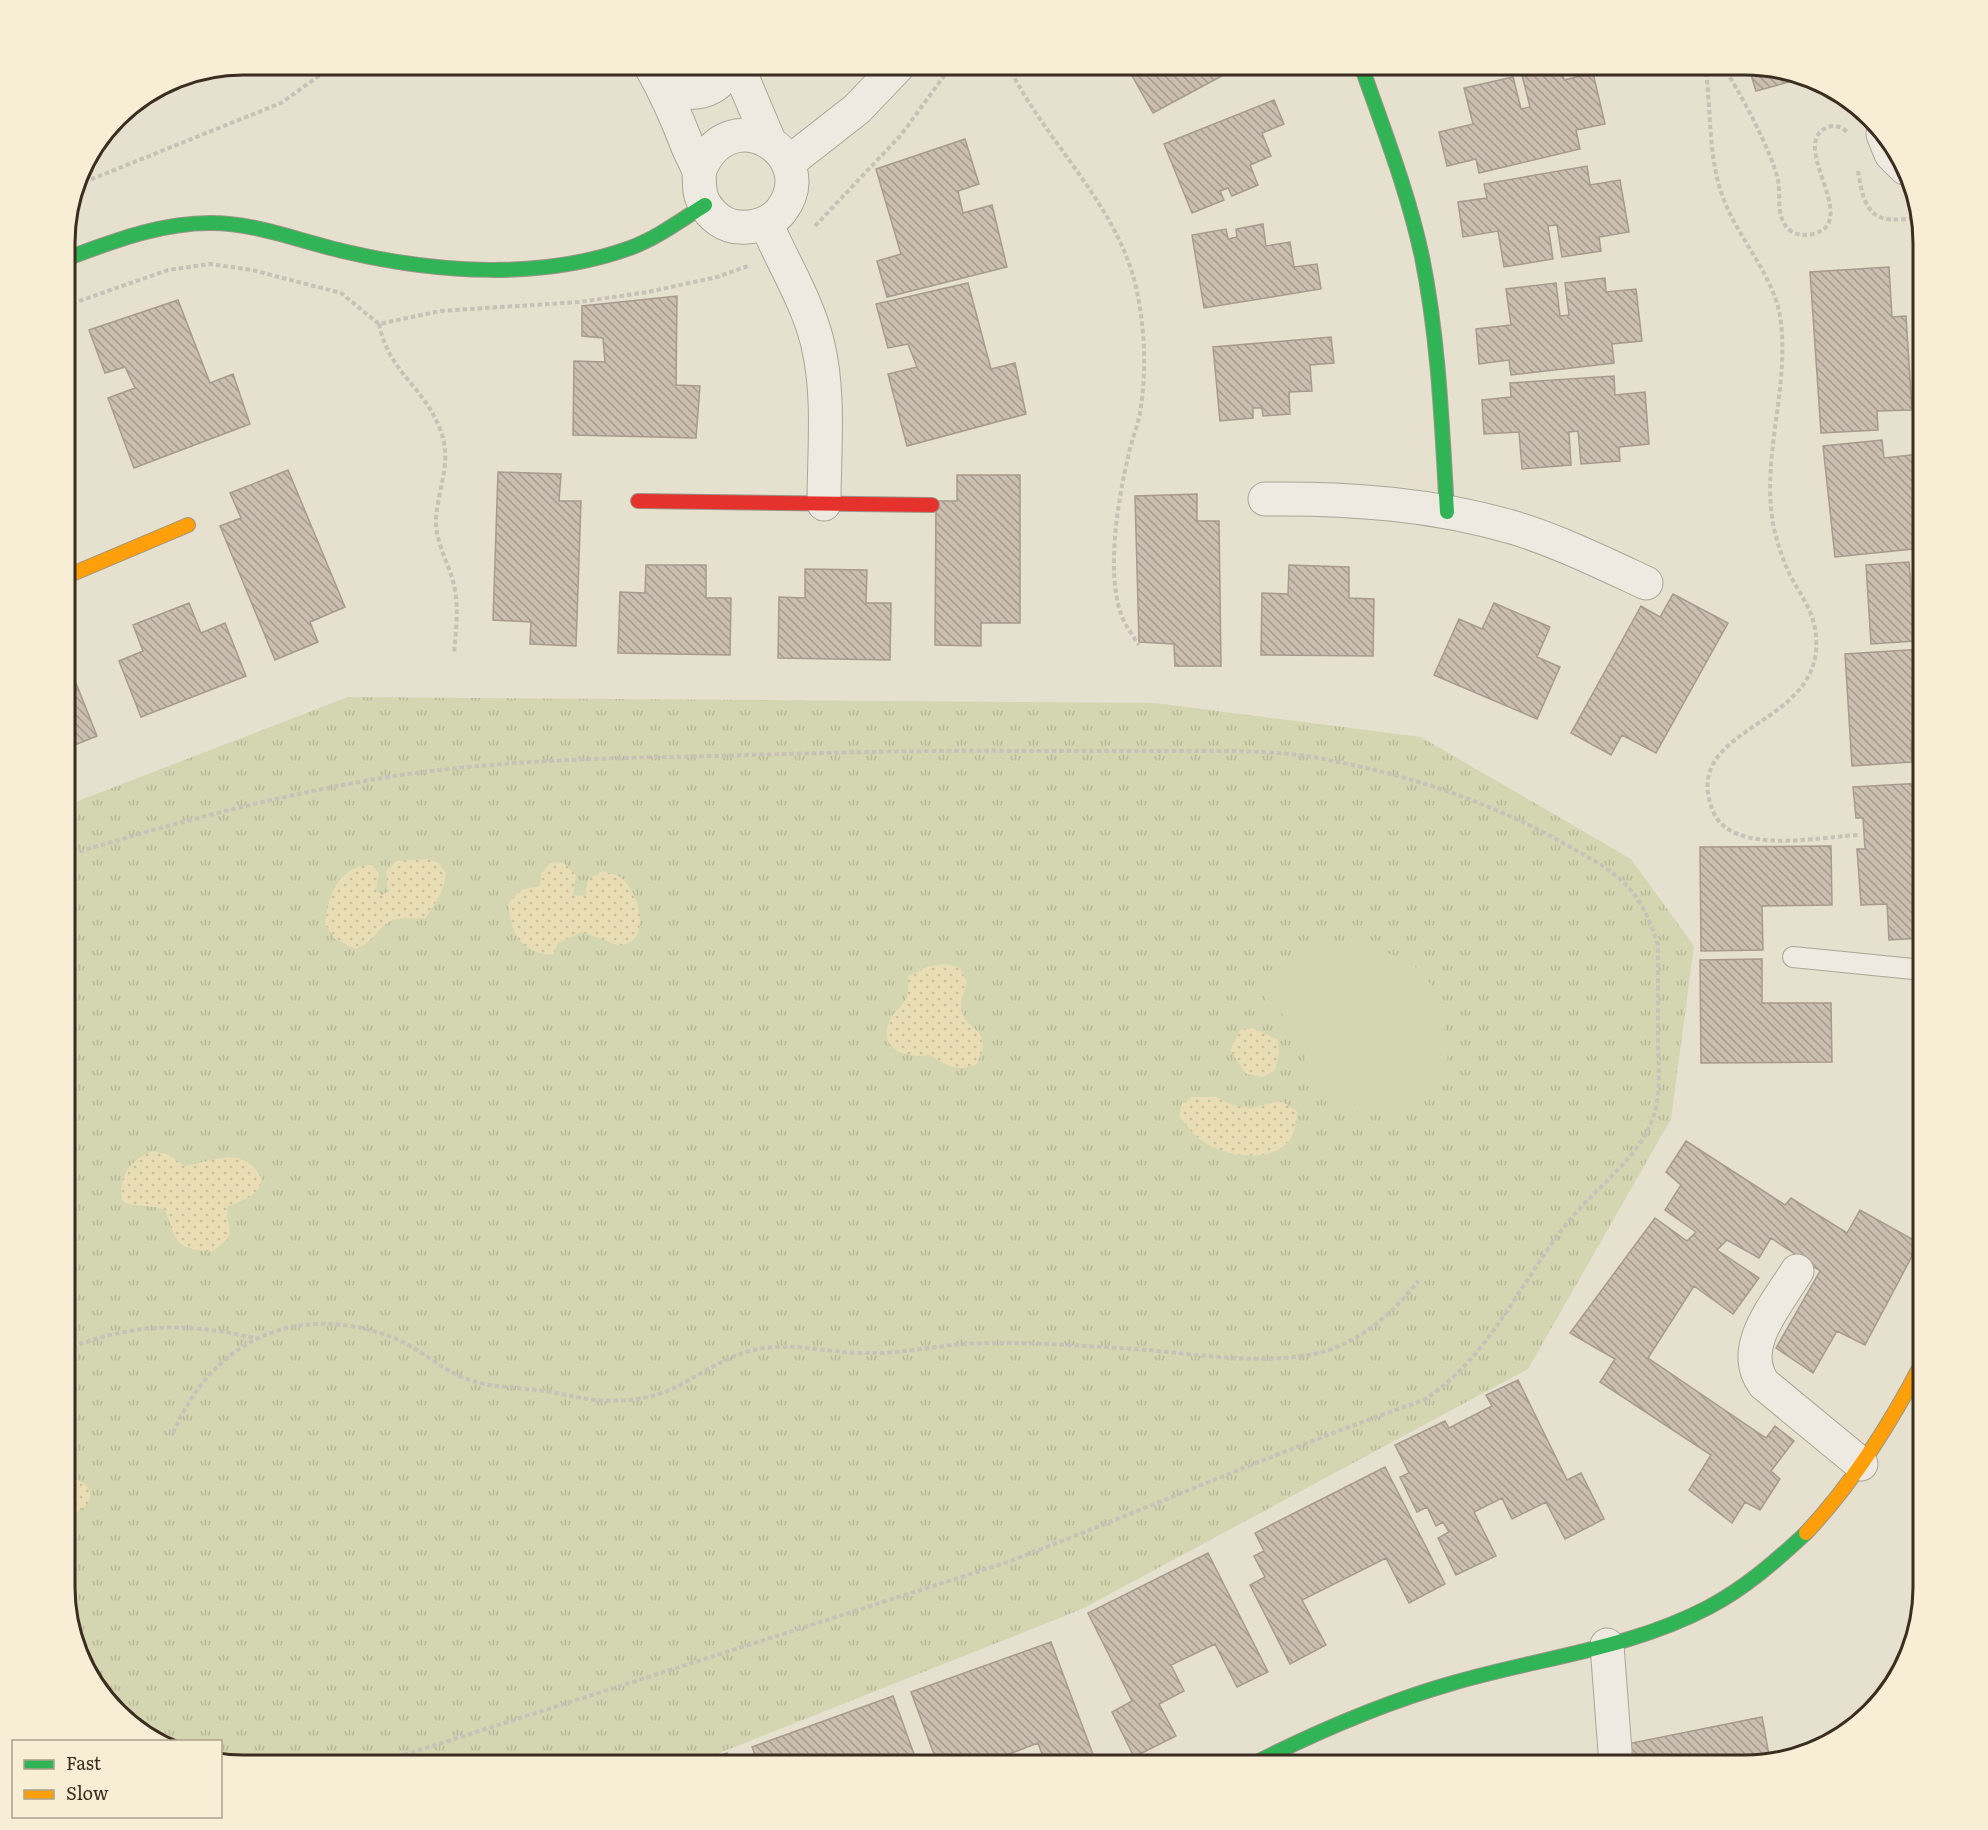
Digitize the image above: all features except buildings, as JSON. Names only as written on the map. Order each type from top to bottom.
[{"type":"street","points":[[660,75],[699,172],[700,195],[705,205],[714,216],[732,226],[753,227],[766,223],[786,204],[792,177],[742,75]]},
{"type":"street","points":[[661,75],[677,93],[692,94],[707,90],[720,81],[723,75]]},
{"type":"street","points":[[779,153],[857,109],[889,75]]},
{"type":"street","points":[[1365,75],[1401,180],[1426,282],[1439,384],[1447,512]]},
{"type":"street","points":[[699,172],[704,157],[714,146],[727,138],[741,135],[757,136],[779,153]]},
{"type":"street","points":[[1867,135],[1883,148]]},
{"type":"street","points":[[75,256],[149,231],[210,223],[272,229],[333,248],[398,261],[503,268],[538,267],[591,260],[632,247],[705,205]]},
{"type":"street","points":[[766,223],[811,321],[818,344],[824,390],[824,504]]},
{"type":"street","points":[[1265,499],[1346,500],[1447,512],[1516,529],[1582,553],[1646,583]]},
{"type":"street","points":[[638,501],[932,506]]},
{"type":"street","points":[[75,573],[188,525]]},
{"type":"street","points":[[1797,1271],[1758,1337],[1753,1362],[1764,1384],[1861,1464]]},
{"type":"street","points":[[1272,1755],[1303,1739],[1420,1694],[1453,1683],[1607,1645],[1659,1628],[1708,1607],[1754,1579],[1795,1545],[1831,1506],[1891,1419],[1913,1379]]},
{"type":"street","points":[[1607,1645],[1615,1755]]},
{"type":"lane","points":[[1793,957],[1913,969]]},
{"type":"path","points":[[87,181],[281,103],[319,75]]},
{"type":"path","points":[[1014,75],[1034,112],[1101,206],[1122,245],[1136,286],[1143,328],[1144,372],[1139,414],[1128,457],[1119,510],[1115,589],[1121,613],[1139,645]]},
{"type":"path","points":[[1707,75],[1716,179],[1734,223],[1764,274],[1779,308],[1782,344],[1770,502],[1780,552],[1813,617],[1817,639],[1815,661],[1807,681],[1794,699],[1729,742],[1722,750],[1709,775],[1708,794],[1714,813],[1725,829],[1743,837],[1763,840],[1858,835]]},
{"type":"path","points":[[1728,75],[1773,165],[1778,179],[1783,221],[1791,231],[1803,236],[1817,233],[1827,225],[1831,212],[1815,153],[1815,141],[1820,131],[1831,126],[1867,135]]},
{"type":"path","points":[[1858,169],[1865,206],[1875,216],[1887,221],[1911,218]]},
{"type":"path","points":[[379,324],[383,343],[391,361],[433,410],[442,433],[446,458],[444,483],[436,519],[438,536],[454,585],[456,603],[454,654]]},
{"type":"path","points":[[75,853],[187,821],[294,794],[384,778],[474,766],[566,760],[919,751],[1245,751],[1307,756],[1368,768],[1428,783],[1487,805],[1543,831],[1615,874],[1642,906],[1651,924],[1658,945],[1659,1096],[1652,1120],[1640,1143],[1625,1163],[1575,1215],[1547,1251],[1477,1355],[1444,1387],[1424,1400],[1249,1464],[1099,1527],[1005,1563],[407,1755]]},
{"type":"path","points":[[173,1433],[197,1388],[233,1352],[279,1329],[302,1325],[350,1326],[396,1339],[461,1377],[484,1384],[547,1391],[596,1400],[626,1401],[655,1395],[673,1388],[725,1358],[774,1347],[863,1353],[1004,1343],[1248,1357],[1292,1357],[1323,1352],[1351,1341],[1376,1325],[1399,1304],[1418,1281]]},
{"type":"path","points":[[75,1347],[119,1333],[153,1327],[187,1326],[255,1339]]},
{"type":"green space","points":[[348,697],[1155,703],[1421,737],[1631,859],[1694,946],[1671,1119],[1528,1369],[1082,1609],[714,1755],[222,1754],[222,1740],[175,1740],[150,1727],[124,1706],[103,1680],[92,1661],[76,1609],[75,802]]},
{"type":"green space","points":[[1336,946],[1384,952],[1395,956],[1416,968],[1430,983],[1445,1031],[1447,1063],[1441,1077],[1426,1099],[1410,1110],[1389,1114],[1369,1111],[1316,1085],[1312,1081],[1301,1041],[1293,1027],[1288,1019],[1265,998],[1262,986],[1266,977],[1275,968],[1287,961]]},
{"type":"sand","points":[[428,859],[438,863],[446,873],[442,891],[426,918],[388,922],[367,942],[355,949],[335,939],[325,924],[332,893],[343,876],[361,866],[372,865],[379,873],[376,891],[382,895],[388,891],[386,871],[397,861]]},
{"type":"sand","points":[[563,862],[576,875],[573,895],[585,896],[588,879],[602,871],[618,876],[626,882],[635,898],[640,917],[640,926],[632,941],[620,946],[582,932],[558,943],[553,955],[532,950],[519,939],[512,924],[508,903],[521,890],[540,886],[541,874],[550,863]]},
{"type":"sand","points":[[945,964],[960,968],[967,982],[961,1003],[963,1015],[981,1036],[983,1043],[976,1065],[969,1067],[957,1068],[929,1055],[904,1054],[891,1046],[888,1040],[890,1019],[907,997],[908,976],[927,967]]},
{"type":"sand","points":[[1253,1028],[1278,1040],[1279,1053],[1275,1070],[1263,1077],[1246,1074],[1230,1050],[1240,1030]]},
{"type":"sand","points":[[1193,1097],[1216,1097],[1232,1105],[1251,1108],[1281,1101],[1297,1111],[1294,1132],[1280,1149],[1269,1153],[1245,1155],[1221,1150],[1198,1138],[1179,1116],[1182,1103]]},
{"type":"sand","points":[[154,1151],[169,1155],[185,1166],[218,1159],[238,1158],[255,1169],[262,1180],[253,1195],[228,1207],[230,1235],[211,1252],[190,1248],[179,1242],[165,1210],[123,1202],[122,1185],[128,1170],[139,1158]]},
{"type":"sand","points":[[75,1479],[88,1488],[90,1495],[89,1501],[76,1512]]},
{"type":"traffic: fast","points":[[1365,75],[1402,184],[1422,257],[1436,352],[1447,512]]},
{"type":"traffic: fast","points":[[75,255],[154,230],[210,223],[245,226],[347,252],[417,265],[489,270],[526,269],[596,258],[630,248],[659,234],[705,205]]},
{"type":"traffic: fast","points":[[1271,1755],[1350,1719],[1427,1691],[1485,1674],[1616,1643],[1679,1621],[1709,1607],[1748,1583],[1806,1533]]},
{"type":"traffic: slow","points":[[75,573],[188,525]]},
{"type":"traffic: slow","points":[[1806,1533],[1856,1473],[1913,1379]]},
{"type":"traffic: jam","points":[[638,501],[932,505]]}]
